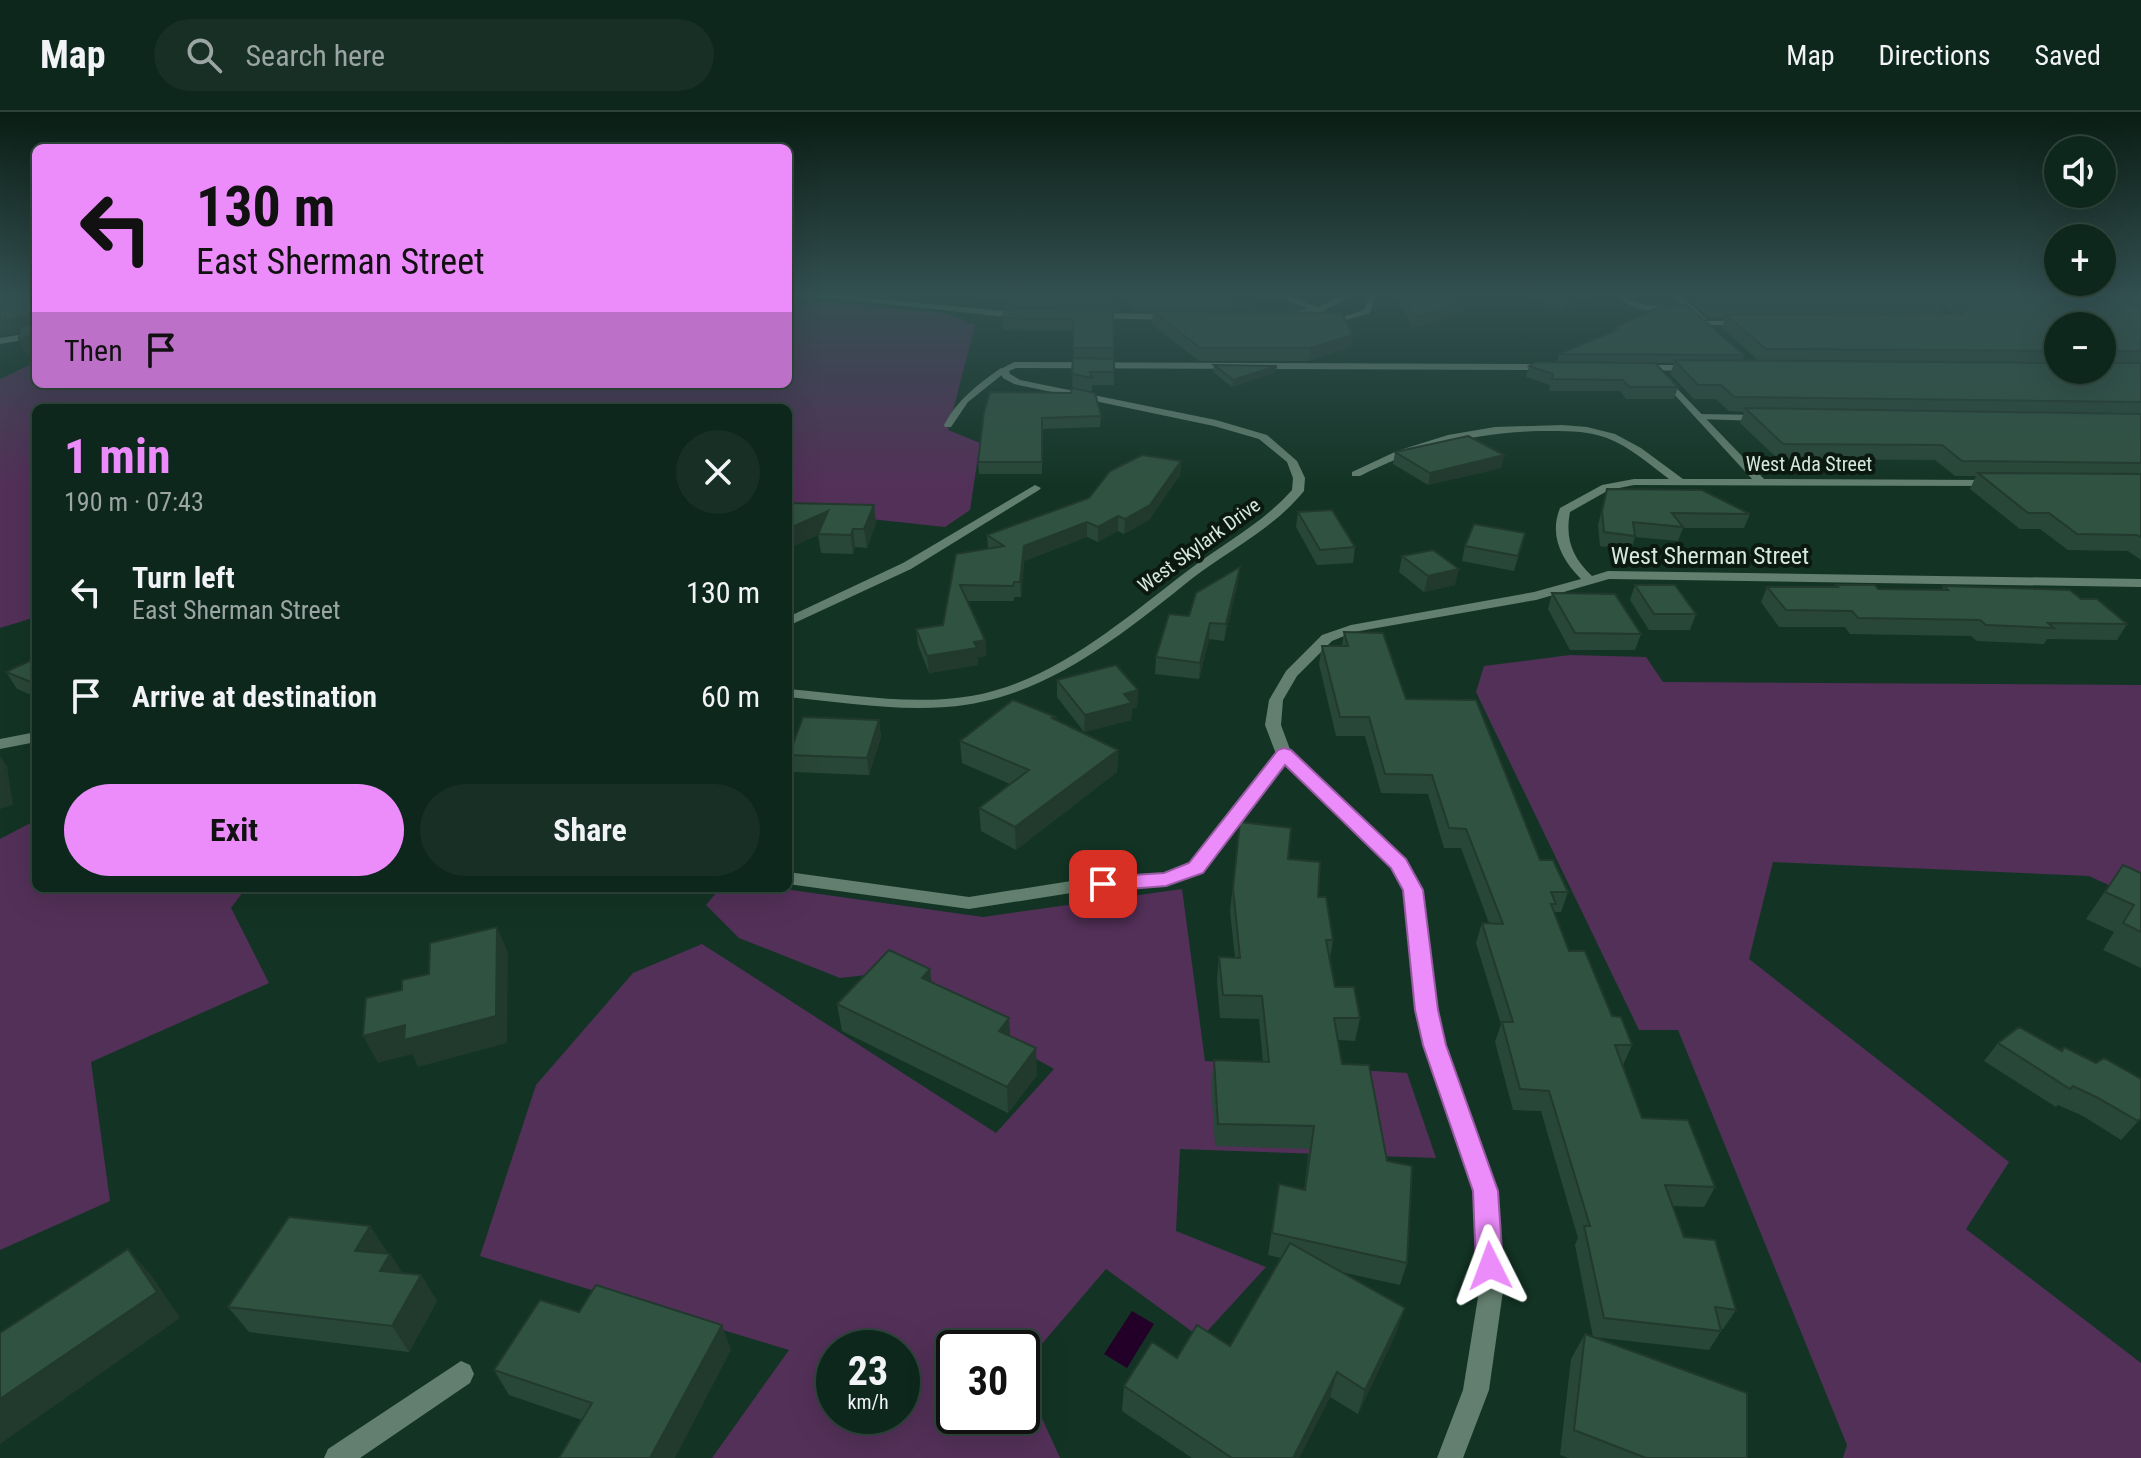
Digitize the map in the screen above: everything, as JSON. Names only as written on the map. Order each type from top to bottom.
[{"type":"street","points":[[1009,368],[1561,367]]},
{"type":"street","name":"West Skylark Drive","points":[[792,693],[914,703],[958,702],[995,695],[1029,683],[1112,635],[1272,517],[1298,491],[1299,478],[1292,461],[1263,437],[1216,423],[1017,382],[1006,376],[1009,368]]},
{"type":"street","points":[[1623,368],[1699,368]]},
{"type":"street","points":[[1655,368],[1760,481]]},
{"type":"street","points":[[1356,474],[1411,447],[1449,437],[1491,430],[1572,428],[1614,437],[1678,480]]},
{"type":"street","name":"West Ada Street","points":[[1589,580],[1568,560],[1559,540],[1564,510],[1606,487],[1678,480],[2014,483]]},
{"type":"street","points":[[792,620],[907,566],[1035,488]]},
{"type":"street","name":"West Sherman Street","points":[[1284,754],[1273,725],[1276,700],[1291,674],[1327,638],[1351,629],[1536,596],[1608,575],[2141,583]]},
{"type":"street","points":[[0,744],[32,738]]},
{"type":"street","points":[[792,879],[969,903],[1071,887],[1166,879],[1196,868],[1284,754],[1399,864],[1413,890],[1434,1045],[1485,1191],[1491,1291],[1476,1390],[1450,1458]]},
{"type":"street","points":[[337,1458],[461,1374]]},
{"type":"lane","points":[[948,425],[953,414],[977,388],[1009,368]]},
{"type":"lane","points":[[1700,417],[1777,418]]},
{"type":"shaded area","points":[[792,359],[966,359],[948,430],[980,443],[970,510],[945,527],[852,517],[792,516],[792,404],[32,404],[32,618],[0,628],[0,379],[32,364],[32,388],[792,388]]},
{"type":"shaded area","points":[[1570,655],[1646,657],[1663,682],[2141,685],[2141,900],[2089,876],[1773,862],[1749,959],[2009,1162],[1966,1229],[2141,1363],[2141,1458],[1843,1458],[1847,1445],[1678,1030],[1639,1030],[1476,692],[1484,666]]},
{"type":"shaded area","points":[[32,822],[32,892],[243,892],[231,908],[269,983],[91,1062],[110,1201],[0,1250],[0,839]]},
{"type":"shaded area","points":[[1182,889],[1205,1061],[1407,1073],[1436,1158],[1180,1149],[1176,1231],[1266,1267],[1201,1338],[1106,1269],[1040,1346],[1040,1330],[936,1330],[936,1434],[1040,1434],[1040,1414],[1060,1458],[712,1458],[789,1350],[480,1256],[536,1085],[633,973],[702,944],[996,1133],[1054,1069],[884,973],[840,978],[739,938],[706,905],[717,892],[792,890],[983,917]]},
{"type":"shaded area","points":[[1132,1311],[1154,1324],[1127,1368],[1104,1354]]},
{"type":"building","points":[[1073,359],[1114,359],[1114,372],[1090,372],[1092,378],[1072,374]]},
{"type":"building","points":[[1674,360],[2044,363],[2044,384],[2116,384],[2116,363],[2141,363],[2141,402],[1734,397],[1721,385],[1698,385]]},
{"type":"building","points":[[1536,362],[1655,363],[1678,387],[1629,387],[1623,380],[1552,379],[1553,374],[1529,366]]},
{"type":"building","points":[[1214,365],[1277,366],[1233,380]]},
{"type":"building","points":[[1072,388],[1095,393],[1101,416],[1042,418],[1042,462],[978,462],[984,412],[990,392],[1071,393]]},
{"type":"building","points":[[1745,408],[2141,414],[2141,463],[1962,461],[1942,445],[1783,444]]},
{"type":"building","points":[[1468,436],[1504,455],[1430,473],[1395,452]]},
{"type":"building","points":[[1142,455],[1181,461],[1150,505],[1125,519],[1118,516],[1098,527],[1087,522],[1024,546],[1020,582],[1014,582],[1013,586],[960,585],[985,640],[974,642],[977,648],[927,656],[916,629],[943,625],[956,554],[1004,546],[987,535],[1089,498],[1110,471]]},
{"type":"building","points":[[1978,473],[2141,474],[2141,537],[2077,534],[2049,513],[2028,513]]},
{"type":"building","points":[[1607,489],[1702,490],[1750,514],[1672,513],[1683,527],[1633,522],[1635,536],[1604,532],[1602,511]]},
{"type":"building","points":[[792,503],[874,505],[864,529],[853,529],[851,535],[818,534],[828,511],[792,527]]},
{"type":"building","points":[[1332,510],[1355,547],[1320,550],[1298,512]]},
{"type":"building","points":[[1474,524],[1525,533],[1518,556],[1465,546]]},
{"type":"building","points":[[1433,550],[1459,569],[1428,576],[1402,556]]},
{"type":"building","points":[[1240,567],[1226,624],[1210,623],[1200,663],[1156,657],[1169,614],[1189,616],[1196,593]]},
{"type":"building","points":[[1635,585],[1675,585],[1696,614],[1654,614]]},
{"type":"building","points":[[1836,585],[1875,585],[1878,589],[1948,590],[1944,586],[2070,590],[2081,599],[2097,599],[2127,624],[2048,623],[2054,628],[1986,625],[1980,620],[1858,618],[1852,611],[1786,610],[1767,587],[1838,587]]},
{"type":"building","points":[[1552,593],[1615,594],[1641,634],[1575,633]]},
{"type":"building","points":[[1344,632],[1383,633],[1406,699],[1476,700],[1540,860],[1553,860],[1568,892],[1551,892],[1556,904],[1551,904],[1569,951],[1585,951],[1612,1016],[1621,1017],[1632,1045],[1615,1045],[1642,1118],[1688,1120],[1715,1187],[1665,1185],[1684,1237],[1715,1240],[1736,1310],[1715,1307],[1721,1331],[1604,1318],[1584,1226],[1590,1226],[1549,1091],[1520,1089],[1502,1022],[1513,1022],[1482,923],[1503,924],[1466,829],[1449,828],[1432,775],[1385,774],[1369,717],[1340,717],[1322,646],[1348,646]]},
{"type":"building","points":[[32,660],[32,682],[6,672]]},
{"type":"building","points":[[1116,665],[1138,690],[1124,694],[1132,703],[1085,715],[1057,680]]},
{"type":"building","points":[[1013,700],[1056,717],[1052,718],[1118,750],[1015,827],[979,808],[1029,770],[960,741]]},
{"type":"building","points":[[803,717],[879,720],[867,758],[792,755]]},
{"type":"building","points":[[1240,822],[1291,828],[1288,859],[1320,862],[1318,897],[1326,897],[1333,940],[1326,940],[1335,987],[1354,987],[1360,1018],[1334,1018],[1342,1064],[1369,1065],[1387,1161],[1412,1166],[1407,1263],[1272,1233],[1279,1184],[1305,1190],[1314,1126],[1218,1124],[1214,1060],[1269,1062],[1262,996],[1223,995],[1219,957],[1240,958],[1233,888]]},
{"type":"building","points":[[2123,865],[2141,873],[2141,932],[2123,923],[2134,905],[2105,892]]},
{"type":"building","points":[[497,927],[496,1016],[404,1040],[405,1025],[363,1036],[366,998],[402,990],[402,980],[429,974],[430,943]]},
{"type":"building","points":[[889,950],[930,969],[922,978],[1009,1018],[999,1031],[1036,1048],[1007,1087],[837,1004]]},
{"type":"building","points":[[2019,1027],[2062,1051],[2064,1047],[2096,1063],[2104,1058],[2141,1079],[2141,1118],[2138,1121],[2073,1086],[2070,1089],[1998,1043]]},
{"type":"building","points":[[289,1217],[370,1226],[355,1251],[390,1254],[380,1271],[421,1275],[392,1326],[228,1307]]},
{"type":"building","points":[[1290,1243],[1405,1308],[1365,1390],[1337,1372],[1293,1458],[1232,1458],[1124,1386],[1152,1342],[1177,1358],[1197,1325],[1230,1346]]},
{"type":"building","points":[[128,1249],[157,1292],[0,1399],[0,1333]]},
{"type":"building","points":[[596,1285],[722,1325],[650,1458],[559,1458],[592,1403],[494,1370],[540,1300],[579,1312]]},
{"type":"building","points":[[1585,1334],[1747,1393],[1747,1458],[1646,1458],[1574,1430]]},
{"type":"route","points":[[1103,884],[1166,879],[1196,868],[1284,754],[1372,836],[1399,864],[1413,890],[1434,1045],[1485,1191],[1490,1266]]}]
